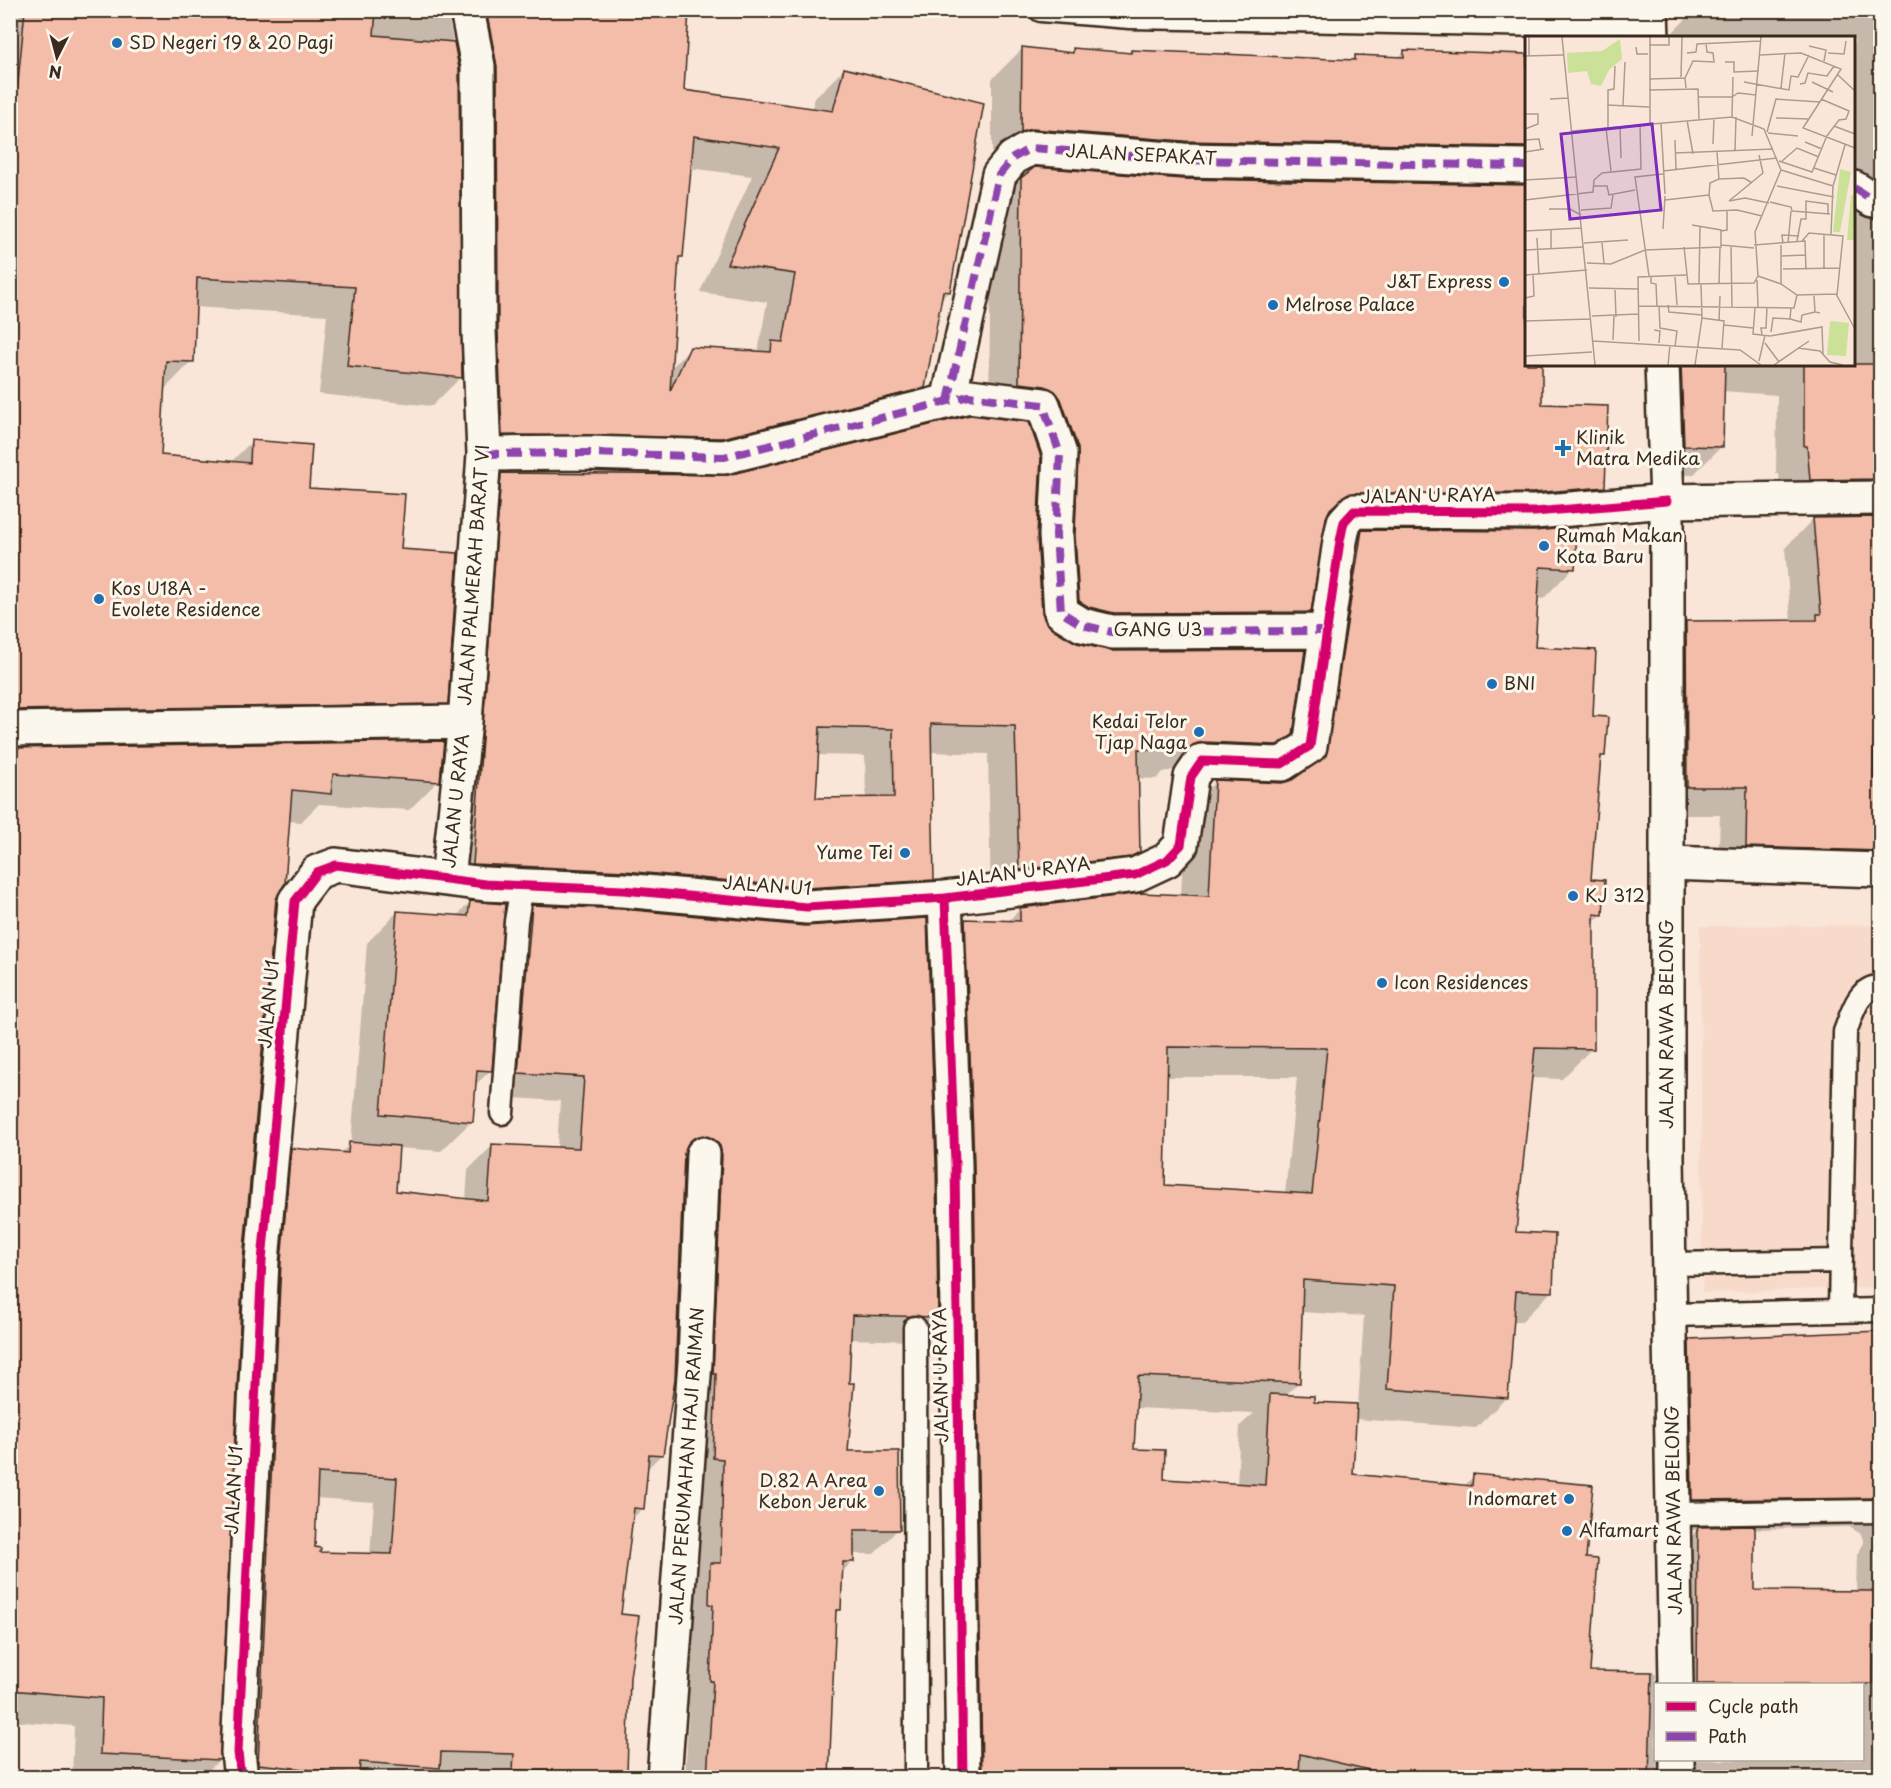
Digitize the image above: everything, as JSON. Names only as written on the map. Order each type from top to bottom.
[{"type":"street","name":"JALAN PALMERAH BARAT VI","points":[[10,729],[465,722],[484,454],[479,331],[478,66],[467,10]]},
{"type":"street","name":"JALAN SEPAKAT","points":[[948,402],[999,175],[1013,158],[1031,148],[1183,160],[1525,166]]},
{"type":"street","points":[[1855,189],[1873,200],[1881,201]]},
{"type":"street","name":"JALAN RAWA BELONG","points":[[1662,366],[1667,501],[1670,1264],[1676,1683]]},
{"type":"street","name":"GANG U3","points":[[948,402],[969,396],[1043,405],[1060,454],[1056,535],[1060,612],[1082,625],[1112,632],[1328,631]]},
{"type":"street","points":[[484,454],[588,453],[724,457],[948,402]]},
{"type":"street","points":[[1667,501],[1881,498]]},
{"type":"street","name":"JALAN U RAYA","points":[[963,1778],[955,1163],[945,898],[1135,874],[1167,860],[1181,845],[1191,777],[1202,761],[1282,764],[1310,746],[1340,541],[1344,522],[1354,510],[1534,512],[1667,501]]},
{"type":"street","name":"JALAN U RAYA","points":[[448,879],[465,722]]},
{"type":"street","points":[[1667,863],[1881,870]]},
{"type":"street","name":"JALAN U1","points":[[241,1778],[238,1752],[262,1261],[295,901],[317,872],[336,865],[522,886],[623,890],[807,907],[945,898]]},
{"type":"street","name":"JALAN PERUMAHAN HAJI RAIMAN","points":[[664,1778],[695,1362],[703,1154]]},
{"type":"street","points":[[1677,1761],[1677,1778]]},
{"type":"lane","points":[[1041,10],[1130,14],[1651,25]]},
{"type":"lane","points":[[502,1113],[516,921],[522,886]]},
{"type":"lane","points":[[1840,1310],[1845,1032],[1857,1000],[1874,987],[1881,987]]},
{"type":"lane","points":[[1670,1264],[1841,1261]]},
{"type":"lane","points":[[1671,1315],[1881,1310]]},
{"type":"lane","points":[[915,1328],[916,1778]]},
{"type":"lane","points":[[1675,1514],[1881,1511]]},
{"type":"shaded area","points":[[1880,925],[1880,1287],[1702,1293],[1700,926]]},
{"type":"building","points":[[25,10],[376,10],[374,35],[454,42],[459,68],[462,378],[347,366],[355,287],[197,278],[194,362],[166,361],[161,455],[250,463],[251,440],[312,445],[309,488],[405,494],[401,549],[458,553],[448,704],[10,710],[10,133],[13,133]]},
{"type":"building","points":[[486,10],[689,10],[684,90],[833,111],[844,68],[984,103],[950,292],[943,291],[925,388],[722,438],[502,435],[498,331],[497,66]],"holes":[[[694,136],[779,148],[727,264],[795,274],[783,342],[772,341],[771,352],[690,347],[670,391],[679,257],[683,257]]]},
{"type":"building","points":[[1022,47],[1073,53],[1073,48],[1131,53],[1131,50],[1355,60],[1355,55],[1404,57],[1404,50],[1525,54],[1525,147],[1184,141],[1032,129],[1021,132]]},
{"type":"building","points":[[1035,167],[1183,179],[1525,185],[1525,366],[1542,366],[1542,404],[1608,406],[1605,487],[1533,493],[1347,494],[1330,509],[1326,518],[1311,612],[1114,613],[1089,607],[1079,601],[1075,535],[1078,448],[1061,399],[1055,391],[1045,386],[1019,383],[1021,178]]},
{"type":"building","points":[[1881,364],[1881,479],[1810,480],[1807,446],[1804,446],[1804,366]]},
{"type":"building","points":[[1681,366],[1725,366],[1723,447],[1684,446]]},
{"type":"building","points":[[970,415],[1029,422],[1041,457],[1037,536],[1042,613],[1051,628],[1077,643],[1112,651],[1305,650],[1293,735],[1277,745],[1203,742],[1193,745],[1186,751],[1138,749],[1140,852],[1130,857],[1019,870],[1015,726],[931,724],[934,880],[807,888],[625,871],[473,864],[501,473],[728,475]],"holes":[[[820,727],[893,729],[894,797],[816,798]]]},
{"type":"building","points":[[1881,517],[1881,682],[1875,682],[1873,779],[1881,779],[1881,851],[1746,847],[1747,787],[1687,787],[1686,621],[1817,620],[1817,614],[1821,614],[1813,518]]},
{"type":"building","points":[[1577,527],[1575,569],[1540,567],[1535,647],[1596,650],[1593,716],[1608,717],[1605,756],[1601,756],[1591,879],[1605,880],[1603,915],[1594,914],[1594,1049],[1535,1048],[1516,1232],[1555,1234],[1553,1292],[1516,1291],[1508,1398],[1387,1389],[1394,1286],[1303,1280],[1300,1383],[1138,1376],[1134,1449],[1165,1450],[1164,1479],[1265,1485],[1270,1394],[1314,1396],[1314,1402],[1357,1404],[1353,1474],[1472,1486],[1473,1474],[1593,1485],[1586,1558],[1598,1559],[1590,1671],[1652,1672],[1649,1778],[1404,1778],[1300,1754],[1299,1778],[982,1778],[974,1163],[965,919],[1020,921],[1020,908],[1141,893],[1209,896],[1215,780],[1282,783],[1292,780],[1326,756],[1362,530],[1534,531]],"holes":[[[1168,1047],[1327,1048],[1312,1194],[1165,1185]]]},
{"type":"building","points":[[444,741],[440,782],[333,774],[331,794],[292,790],[285,883],[276,899],[243,1260],[220,1760],[100,1754],[102,1698],[10,1690],[10,748]]},
{"type":"building","points":[[470,901],[505,904],[492,1071],[477,1070],[473,1122],[381,1114],[397,911],[468,916]]},
{"type":"building","points":[[532,905],[622,909],[805,926],[927,918],[936,1163],[938,1317],[852,1315],[849,1383],[854,1383],[848,1451],[899,1451],[900,1530],[854,1530],[854,1562],[843,1562],[841,1610],[836,1610],[829,1778],[707,1778],[713,1681],[710,1681],[713,1605],[709,1604],[710,1563],[721,1563],[723,1459],[713,1458],[716,1374],[713,1374],[722,1155],[720,1146],[713,1139],[703,1135],[694,1138],[684,1153],[675,1379],[663,1455],[649,1454],[644,1509],[634,1508],[621,1614],[639,1616],[630,1677],[627,1773],[513,1770],[514,1754],[441,1752],[440,1768],[360,1762],[359,1775],[258,1764],[281,1262],[291,1148],[348,1153],[349,1142],[399,1146],[396,1191],[488,1201],[492,1144],[579,1148],[584,1077],[518,1073]],"holes":[[[318,1473],[397,1478],[392,1554],[320,1552],[321,1548],[315,1547]]]},
{"type":"building","points":[[1881,1331],[1881,1498],[1692,1500],[1689,1339]]},
{"type":"building","points":[[1755,1526],[1755,1590],[1874,1591],[1873,1684],[1697,1683],[1698,1527]]},
{"type":"marked path","points":[[948,401],[999,175],[1013,158],[1031,148],[1183,160],[1525,166]]},
{"type":"marked path","points":[[1855,189],[1873,200],[1880,201]]},
{"type":"marked path","points":[[484,454],[588,453],[724,457],[969,396],[1043,405],[1060,454],[1056,535],[1061,612],[1082,625],[1112,632],[1327,631]]},
{"type":"cycle path","points":[[241,1778],[238,1752],[262,1261],[295,901],[317,872],[336,865],[485,884],[623,890],[807,907],[945,898],[1135,875],[1167,860],[1181,845],[1191,777],[1202,761],[1282,764],[1310,746],[1340,541],[1344,522],[1354,511],[1534,512],[1667,501]]},
{"type":"cycle path","points":[[945,898],[955,1163],[963,1778]]},
{"type":"place","name":"SD Negeri 19 & 20 Pagi","points":[[117,43]]},
{"type":"place","name":"J&T Express","points":[[1504,282]]},
{"type":"place","name":"Melrose Palace","points":[[1273,305]]},
{"type":"place","name":"Klinik Matra Medika","points":[[1563,448]]},
{"type":"place","name":"Rumah Makan Kota Baru","points":[[1544,546]]},
{"type":"place","name":"Kos U18A - Evolete Residence","points":[[99,599]]},
{"type":"place","name":"BNI","points":[[1492,684]]},
{"type":"place","name":"Kedai Telor Tjap Naga","points":[[1199,732]]},
{"type":"place","name":"Yume Tei","points":[[905,853]]},
{"type":"place","name":"KJ 312","points":[[1573,896]]},
{"type":"place","name":"Icon Residences","points":[[1382,983]]},
{"type":"place","name":"D.82 A Area Kebon Jeruk","points":[[879,1491]]},
{"type":"place","name":"Indomaret","points":[[1569,1499]]},
{"type":"place","name":"Alfamart","points":[[1567,1531]]}]
